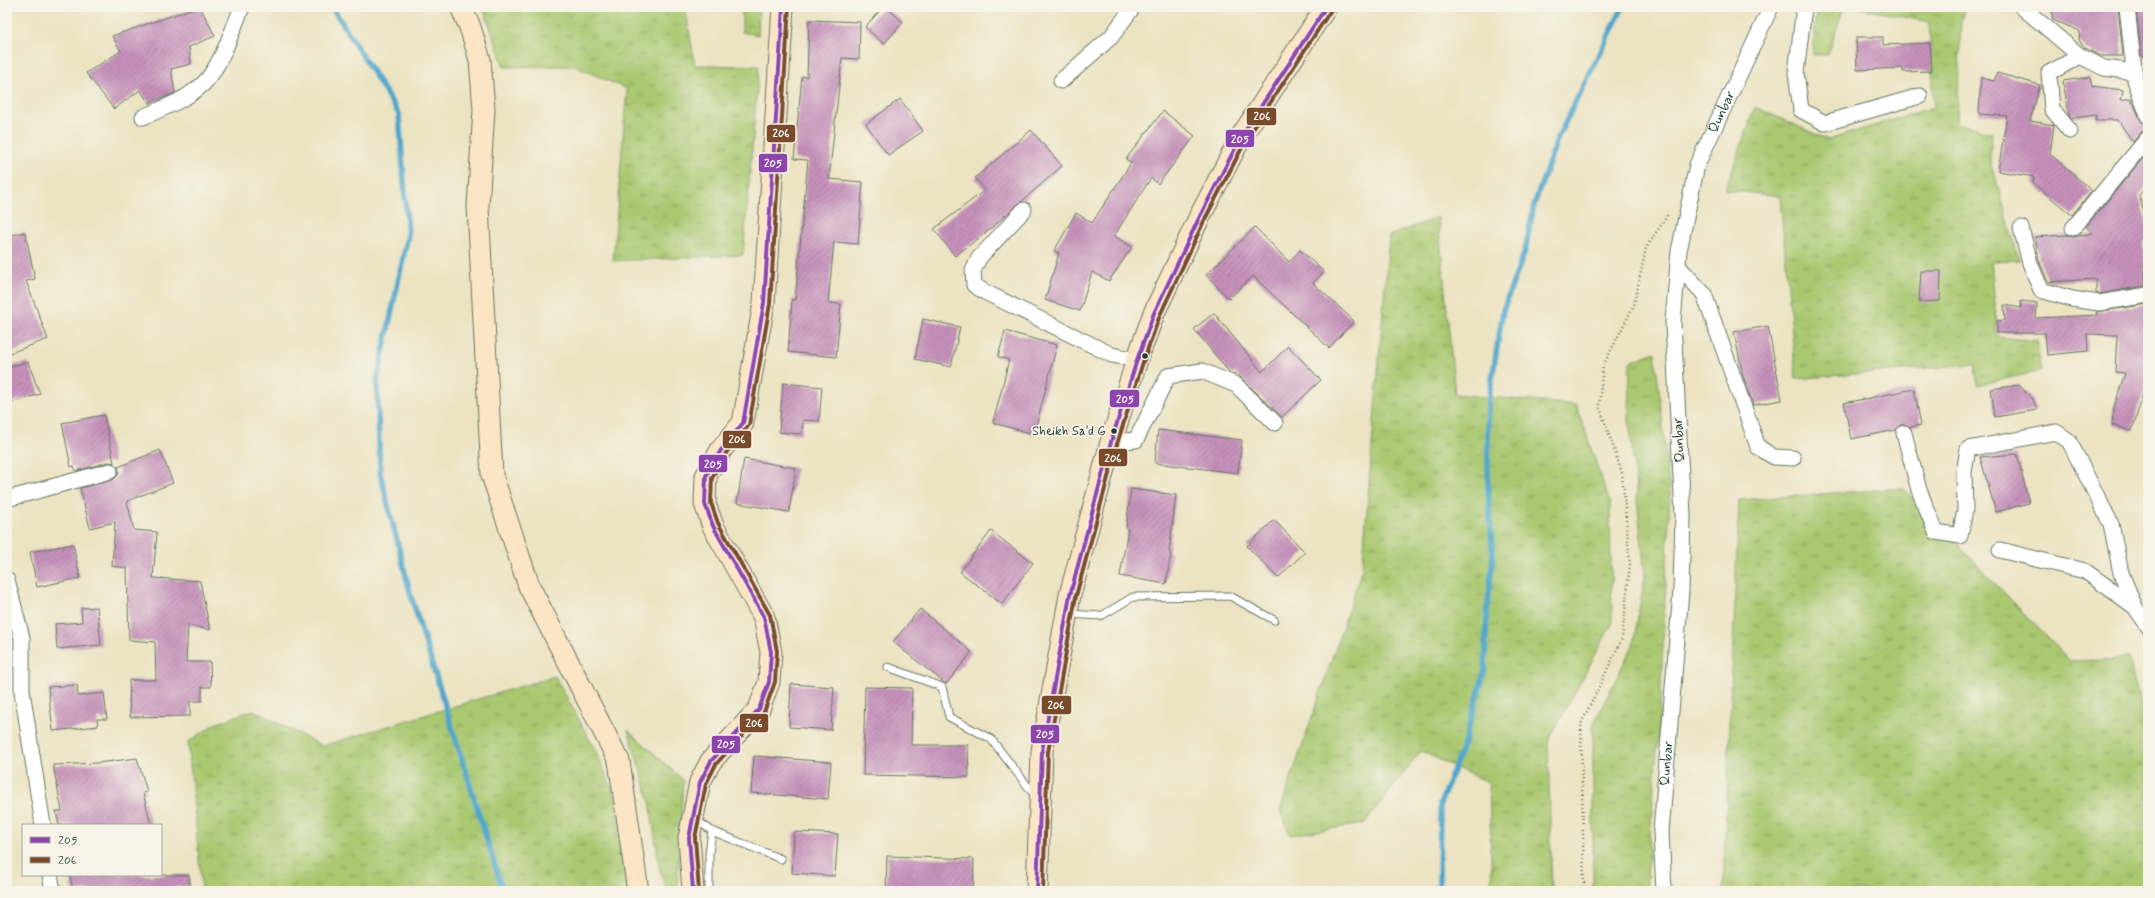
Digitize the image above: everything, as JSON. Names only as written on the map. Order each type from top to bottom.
[{"type":"street","points":[[143,117],[179,101],[204,84],[225,50],[242,7]]},
{"type":"street","points":[[461,7],[470,27],[480,60],[484,109],[478,206],[491,424],[492,475],[529,586],[619,761],[638,891]]},
{"type":"street","points":[[692,891],[689,838],[700,782],[711,761],[758,709],[769,682],[771,652],[764,617],[713,526],[705,504],[706,476],[721,450],[742,423],[764,303],[783,7]]},
{"type":"street","points":[[1061,81],[1111,37],[1133,7]]},
{"type":"street","points":[[1037,891],[1042,751],[1066,614],[1111,442],[1137,360],[1154,313],[1197,222],[1241,137],[1326,7]]},
{"type":"street","name":"Qunbar","points":[[1664,891],[1661,832],[1681,591],[1682,522],[1673,322],[1678,266],[1688,205],[1697,165],[1771,7]]},
{"type":"street","points":[[1804,7],[1796,73],[1801,110],[1825,123],[1920,96]]},
{"type":"street","points":[[2022,7],[2080,56],[2104,68],[2135,72]]},
{"type":"street","points":[[2127,7],[2135,80],[2148,116]]},
{"type":"street","points":[[2070,131],[2052,109],[2049,73],[2080,56]]},
{"type":"street","points":[[2074,228],[2148,138]]},
{"type":"street","points":[[1024,210],[979,258],[973,271],[974,284],[983,291],[1112,355],[1137,360]]},
{"type":"street","points":[[2021,228],[2030,263],[2041,290],[2072,299],[2099,303],[2148,295]]},
{"type":"street","points":[[1678,266],[1704,294],[1758,447],[1774,457],[1793,458]]},
{"type":"street","points":[[1111,442],[1136,440],[1168,376],[1202,371],[1236,385],[1275,423]]},
{"type":"street","points":[[1904,433],[1919,490],[1936,532],[1955,536],[1960,536],[1965,510],[1964,472],[1968,450],[2056,432],[2069,441],[2111,524],[2121,573],[2135,607],[2148,626]]},
{"type":"street","points":[[7,499],[110,471]]},
{"type":"street","points":[[2000,550],[2085,571],[2135,607]]},
{"type":"street","points":[[7,580],[22,638],[22,691],[43,824]]},
{"type":"street","points":[[50,876],[53,891]]},
{"type":"lane","points":[[1066,614],[1101,616],[1133,597],[1230,596],[1274,620]]},
{"type":"lane","points":[[888,667],[942,687],[949,717],[991,739],[1039,802]]},
{"type":"lane","points":[[694,818],[712,832],[780,859]]},
{"type":"lane","points":[[709,891],[709,854],[712,832]]},
{"type":"path","points":[[1584,891],[1581,724],[1622,639],[1630,564],[1622,472],[1599,405],[1603,366],[1634,305],[1646,248],[1670,211]]},
{"type":"green space","points":[[483,7],[685,7],[695,65],[759,66],[743,255],[613,261],[627,89],[574,66],[504,67]]},
{"type":"green space","points":[[742,7],[759,7],[758,35],[742,32]]},
{"type":"green space","points":[[1816,7],[1844,7],[1828,55],[1813,55]]},
{"type":"green space","points":[[1855,7],[1965,7],[1961,21],[1957,123],[1992,133],[1990,157],[2019,260],[1991,261],[1998,337],[2037,341],[2041,371],[1977,385],[1975,364],[1796,379],[1780,196],[1725,190],[1755,107],[1828,140],[1934,107],[1929,22]]},
{"type":"green space","points":[[1438,217],[1455,394],[1576,405],[1610,503],[1612,624],[1548,742],[1552,891],[1492,891],[1489,783],[1421,751],[1364,824],[1290,835],[1280,811],[1362,570],[1389,236]]},
{"type":"green space","points":[[1655,352],[1670,494],[1660,709],[1646,891],[1593,891],[1593,725],[1633,645],[1645,576],[1629,420],[1630,362]]},
{"type":"green space","points":[[1903,488],[2070,661],[2129,659],[2148,738],[2148,891],[1723,891],[1739,500]]},
{"type":"green space","points":[[555,676],[596,751],[615,796],[641,891],[202,891],[188,742],[215,724],[253,710],[322,746]]},
{"type":"green space","points":[[628,730],[683,780],[677,891],[667,891],[660,872],[650,802]]},
{"type":"building","points":[[200,7],[215,36],[189,47],[191,64],[171,69],[175,93],[149,103],[140,90],[114,109],[86,73],[121,51],[112,36]]},
{"type":"building","points":[[883,7],[886,7],[903,22],[884,44],[865,27]]},
{"type":"building","points":[[2051,7],[2118,7],[2123,56],[2101,56],[2085,48],[2079,40],[2080,31],[2053,20]]},
{"type":"building","points":[[2136,7],[2148,7],[2148,57],[2141,56]]},
{"type":"building","points":[[809,20],[860,22],[859,59],[842,58],[829,179],[863,182],[858,244],[834,242],[828,303],[841,304],[836,357],[788,352],[792,299],[795,300],[808,160],[794,159],[802,76],[807,77]]},
{"type":"building","points":[[1856,37],[1883,37],[1883,45],[1930,43],[1932,71],[1903,72],[1903,68],[1857,70]]},
{"type":"building","points":[[1997,73],[2040,85],[2030,121],[2054,125],[2050,154],[2092,191],[2072,215],[2033,183],[2034,177],[1998,171],[2007,116],[1979,114],[1981,78],[1994,81]]},
{"type":"building","points":[[2090,77],[2092,86],[2123,90],[2121,100],[2131,98],[2140,119],[2143,123],[2148,125],[2148,129],[2141,132],[2133,142],[2118,120],[2096,120],[2096,115],[2071,118],[2069,115],[2063,81]]},
{"type":"building","points":[[900,99],[923,131],[888,155],[866,124]]},
{"type":"building","points":[[1163,111],[1195,136],[1158,184],[1151,178],[1114,236],[1132,247],[1109,281],[1092,272],[1080,311],[1045,300],[1059,253],[1054,251],[1076,213],[1092,223],[1131,163],[1126,159]]},
{"type":"building","points":[[1031,130],[1062,166],[988,231],[955,256],[934,229],[985,190],[975,178]]},
{"type":"building","points":[[2148,152],[2148,185],[2139,195],[2148,227],[2148,240],[2144,242],[2145,286],[2099,294],[2096,293],[2096,279],[2048,282],[2039,260],[2035,237],[2067,235],[2072,237],[2093,233],[2086,227]]},
{"type":"building","points":[[1255,227],[1289,262],[1300,250],[1324,272],[1313,283],[1354,321],[1329,348],[1253,276],[1229,299],[1206,275]]},
{"type":"building","points":[[25,232],[35,279],[26,281],[48,339],[10,353],[7,344],[7,236]]},
{"type":"building","points":[[1921,271],[1941,271],[1940,301],[1919,302]]},
{"type":"building","points":[[2021,301],[2037,303],[2036,318],[2097,315],[2096,312],[2148,304],[2148,377],[2132,431],[2112,425],[2113,410],[2125,373],[2115,372],[2117,335],[2087,334],[2088,351],[2047,355],[2045,333],[1997,333],[1997,321],[2005,320],[2004,305],[2021,308]]},
{"type":"building","points":[[1214,313],[1262,372],[1288,346],[1321,380],[1282,417],[1236,373],[1230,373],[1194,329]]},
{"type":"building","points":[[923,319],[960,327],[951,367],[915,359]]},
{"type":"building","points":[[1768,326],[1782,400],[1753,405],[1743,376],[1734,332]]},
{"type":"building","points":[[1005,331],[1057,345],[1034,434],[993,423],[1009,360],[998,357]]},
{"type":"building","points":[[28,362],[40,394],[7,404],[7,367]]},
{"type":"building","points":[[783,383],[822,387],[819,421],[803,420],[802,434],[779,432]]},
{"type":"building","points":[[2019,385],[2033,399],[2037,410],[1995,417],[1991,389]]},
{"type":"building","points":[[1914,389],[1921,425],[1910,427],[1902,424],[1896,430],[1851,439],[1844,403]]},
{"type":"building","points":[[104,415],[114,463],[108,462],[76,471],[74,466],[71,467],[62,423]]},
{"type":"building","points":[[1158,430],[1242,440],[1238,473],[1155,463]]},
{"type":"building","points":[[160,450],[173,483],[127,501],[134,530],[157,532],[153,578],[200,581],[210,630],[188,625],[186,662],[210,662],[211,687],[202,687],[202,701],[190,701],[190,716],[130,717],[129,680],[156,680],[155,642],[129,640],[127,568],[112,566],[115,522],[90,528],[80,488],[113,480],[119,474],[118,467]]},
{"type":"building","points":[[2017,454],[2029,503],[1996,512],[1980,457]]},
{"type":"building","points":[[744,459],[796,468],[789,512],[737,503]]},
{"type":"building","points":[[1131,489],[1176,495],[1169,552],[1171,553],[1166,584],[1120,576],[1128,529],[1126,528]]},
{"type":"building","points":[[1274,520],[1305,552],[1278,578],[1247,546]]},
{"type":"building","points":[[991,531],[1033,563],[1002,604],[960,572]]},
{"type":"building","points":[[73,544],[80,578],[37,587],[30,552]]},
{"type":"building","points":[[97,607],[101,645],[57,649],[55,624],[82,622],[81,608]]},
{"type":"building","points":[[920,609],[972,652],[946,684],[893,642]]},
{"type":"building","points":[[791,684],[834,687],[831,730],[789,727]]},
{"type":"building","points":[[77,685],[78,696],[104,693],[107,719],[97,719],[98,726],[53,731],[48,687]]},
{"type":"building","points":[[865,687],[912,688],[911,745],[968,745],[969,777],[863,775]]},
{"type":"building","points":[[754,756],[831,762],[828,799],[751,793]]},
{"type":"building","points":[[137,758],[147,792],[143,793],[151,824],[59,824],[56,811],[62,811],[53,765],[98,763]]},
{"type":"building","points":[[794,832],[838,834],[835,876],[792,873]]},
{"type":"building","points":[[887,856],[974,859],[973,891],[886,891]]},
{"type":"building","points":[[189,875],[190,886],[131,891],[73,891],[70,876]]},
{"type":"waterway","points":[[332,7],[399,114],[408,235],[377,381],[380,473],[411,596],[503,891]]},
{"type":"waterway","points":[[1439,891],[1440,804],[1465,741],[1485,669],[1487,612],[1493,557],[1488,493],[1488,404],[1503,310],[1525,251],[1534,205],[1558,137],[1623,7]]},
{"type":"transit line","name":"205","points":[[693,891],[689,838],[700,782],[711,761],[759,709],[769,682],[771,652],[764,617],[713,526],[705,504],[706,476],[721,450],[743,423],[764,303],[783,7]]},
{"type":"transit line","name":"206","points":[[699,891],[695,838],[706,784],[716,764],[764,712],[775,682],[777,651],[770,615],[718,523],[711,503],[712,478],[726,453],[749,425],[770,304],[789,7]]},
{"type":"transit line","name":"205","points":[[1037,891],[1042,751],[1070,595],[1111,442],[1137,360],[1154,313],[1200,216],[1241,137],[1326,7]]},
{"type":"transit line","name":"206","points":[[1043,891],[1048,752],[1076,596],[1117,444],[1143,362],[1160,315],[1205,219],[1246,140],[1331,10]]},
{"type":"place","name":"Sheikh Sa'd G","points":[[1114,431]]}]
